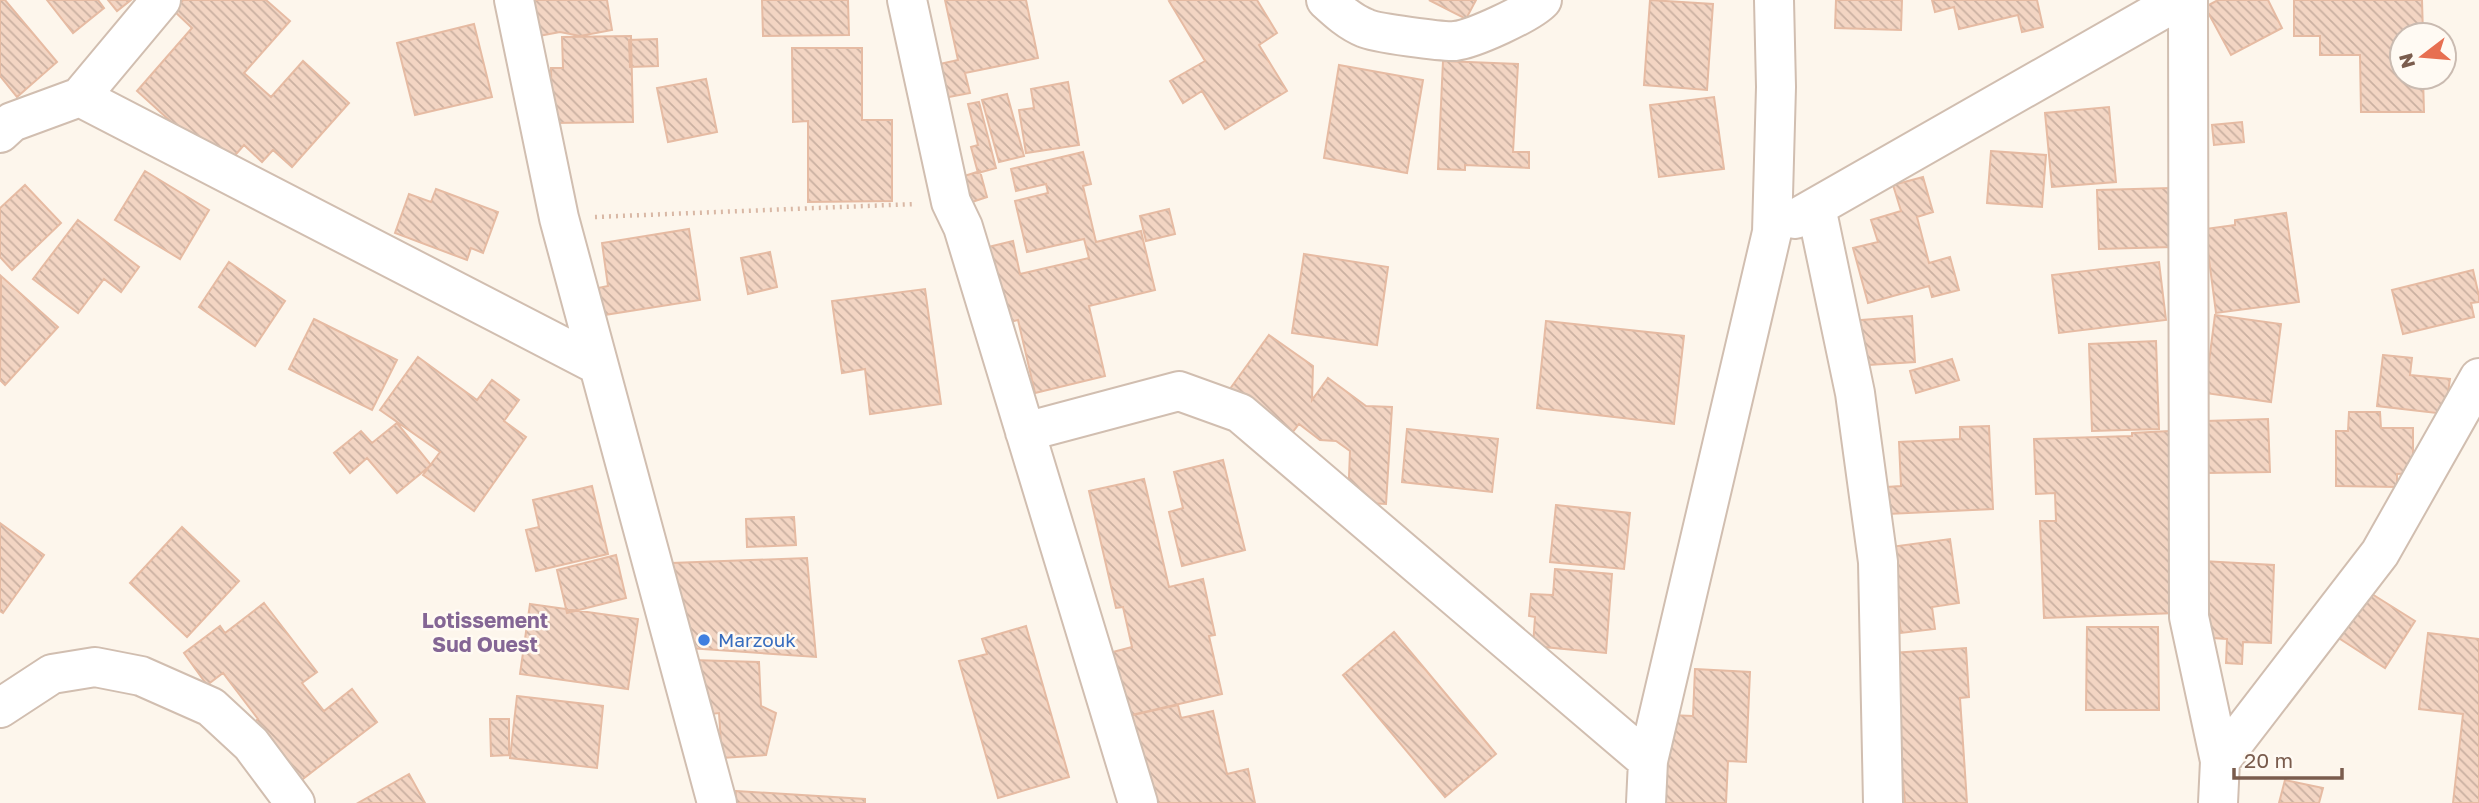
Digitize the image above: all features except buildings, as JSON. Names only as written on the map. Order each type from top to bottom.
[{"type":"street","points":[[0,133],[12,122],[80,97],[161,0]]},
{"type":"street","points":[[514,0],[559,218],[717,803]]},
{"type":"street","points":[[907,0],[951,202],[963,227],[1138,803]]},
{"type":"street","points":[[1326,0],[1344,16],[1366,29],[1456,41],[1510,21],[1542,0]]},
{"type":"street","points":[[1646,803],[1648,761],[1772,232],[1776,87],[1774,0]]},
{"type":"street","points":[[1772,232],[2179,0]]},
{"type":"street","points":[[2188,0],[2189,617],[2220,761],[2218,803]]},
{"type":"street","points":[[80,97],[598,365]]},
{"type":"street","points":[[1816,207],[1855,393],[1878,562],[1883,803]]},
{"type":"street","points":[[2220,761],[2380,553],[2479,378]]},
{"type":"street","points":[[1025,432],[1179,391],[1240,413],[1648,761]]},
{"type":"street","points":[[0,708],[51,674],[95,667],[141,676],[211,706],[251,744],[295,803]]},
{"type":"path","points":[[559,218],[951,202]]},
{"type":"place","name":"Marzouk","points":[[704,640]]},
{"type":"district","name":"Lotissement Sud Ouest","points":[[485,633]]}]
